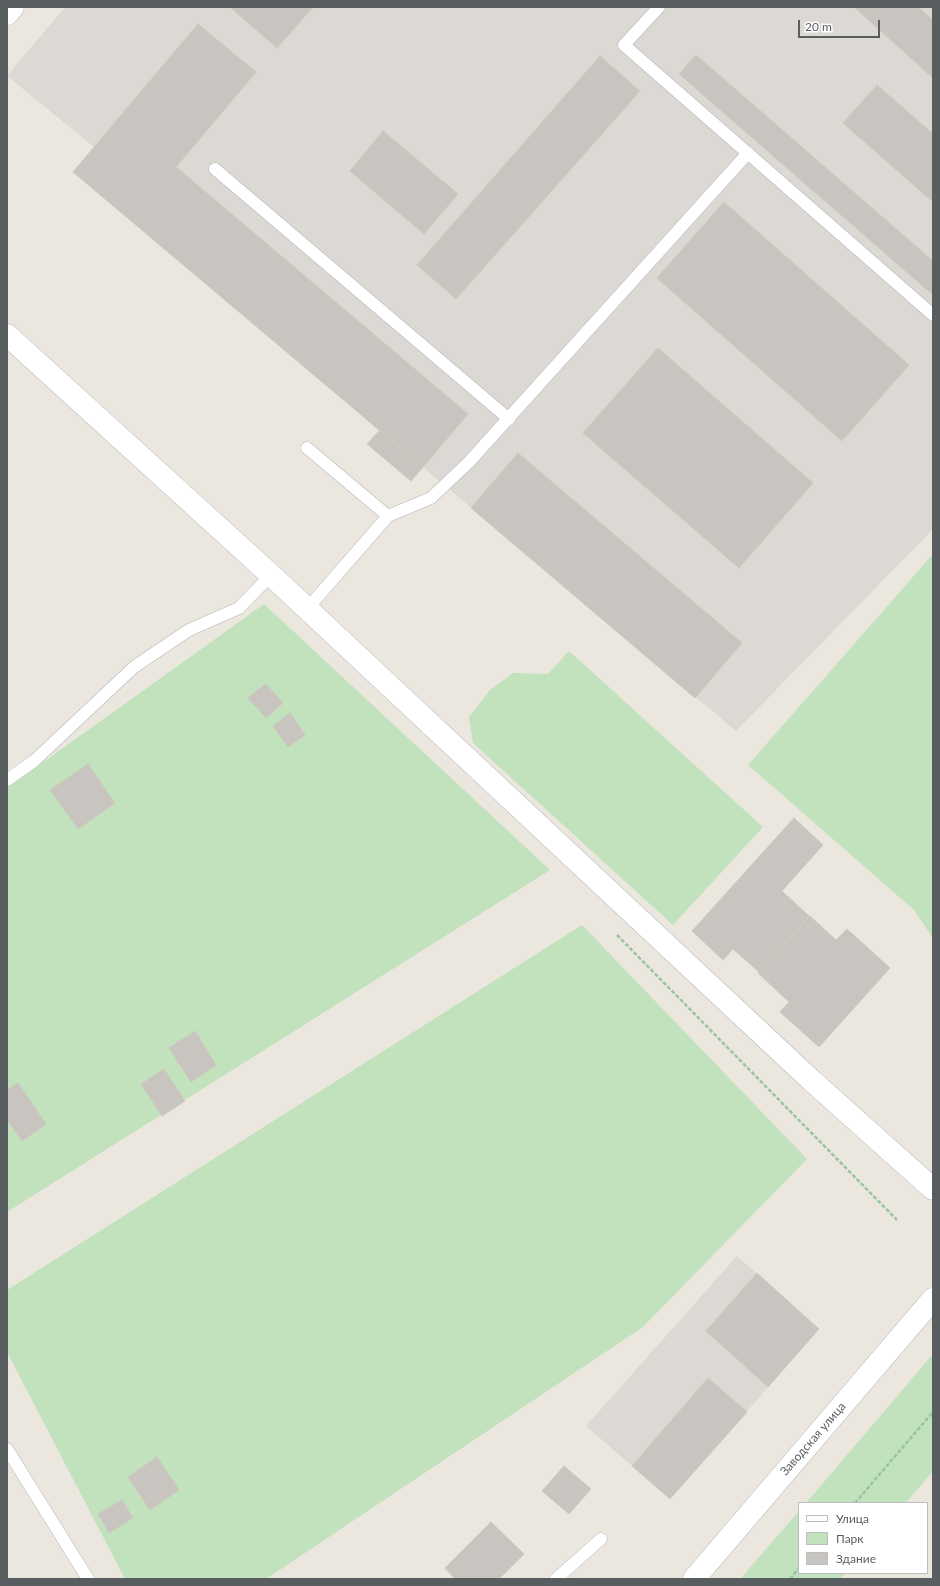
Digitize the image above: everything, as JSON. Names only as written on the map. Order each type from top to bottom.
[{"type":"street","points":[[7,14],[13,7]]},
{"type":"street","points":[[7,335],[271,575],[810,1079],[933,1189]]},
{"type":"street","name":"Заводская улица","points":[[694,1579],[933,1300]]},
{"type":"lane","points":[[659,7],[624,45],[933,315]]},
{"type":"lane","points":[[307,609],[388,516],[432,498],[509,419],[748,153]]},
{"type":"lane","points":[[215,169],[509,419]]},
{"type":"lane","points":[[307,448],[388,516]]},
{"type":"lane","points":[[7,780],[34,761],[134,667],[189,630],[239,608],[271,575]]},
{"type":"lane","points":[[7,1449],[88,1579]]},
{"type":"lane","points":[[556,1579],[601,1539]]},
{"type":"path","points":[[611,930],[897,1220]]},
{"type":"path","points":[[856,1502],[933,1412]]},
{"type":"path","points":[[790,1579],[798,1569]]},
{"type":"shaded area","points":[[65,7],[933,7],[933,529],[736,731],[73,172],[94,147],[7,76]]},
{"type":"shaded area","points":[[737,1256],[819,1329],[670,1499],[586,1426]]},
{"type":"green space","points":[[933,554],[933,938],[914,910],[748,765]]},
{"type":"green space","points":[[264,604],[550,870],[7,1212],[7,788]]},
{"type":"green space","points":[[569,651],[763,827],[673,925],[473,743],[469,717],[490,690],[513,673],[548,674]]},
{"type":"green space","points":[[582,925],[807,1159],[643,1327],[266,1579],[125,1579],[7,1352],[7,1290]]},
{"type":"green space","points":[[933,1354],[933,1471],[907,1502],[807,1502]]},
{"type":"green space","points":[[798,1512],[798,1574],[845,1574],[840,1579],[740,1579]]},
{"type":"building","points":[[230,7],[313,7],[277,48]]},
{"type":"building","points":[[854,7],[870,7],[863,15]]},
{"type":"building","points":[[870,7],[918,7],[933,20],[933,78],[863,15]]},
{"type":"building","points":[[198,24],[256,72],[176,167],[468,414],[423,467],[73,172]]},
{"type":"building","points":[[696,55],[933,261],[933,295],[679,74]]},
{"type":"building","points":[[600,56],[640,91],[456,299],[417,265]]},
{"type":"building","points":[[877,85],[933,134],[933,202],[843,123]]},
{"type":"building","points":[[383,131],[458,194],[424,234],[350,171]]},
{"type":"building","points":[[724,202],[909,365],[842,441],[657,278]]},
{"type":"building","points":[[658,348],[813,483],[739,568],[583,433]]},
{"type":"building","points":[[380,430],[423,467],[411,481],[367,444]]},
{"type":"building","points":[[518,453],[742,643],[695,698],[471,508]]},
{"type":"building","points":[[266,684],[283,703],[266,718],[248,698]]},
{"type":"building","points":[[290,713],[305,735],[288,747],[273,726]]},
{"type":"building","points":[[88,764],[115,803],[78,829],[50,790]]},
{"type":"building","points":[[794,818],[823,845],[782,891],[809,916],[759,972],[733,949],[723,960],[692,931]]},
{"type":"building","points":[[810,916],[836,940],[847,929],[890,968],[819,1047],[780,1012],[789,1002],[758,973]]},
{"type":"building","points":[[195,1031],[216,1065],[191,1082],[169,1048]]},
{"type":"building","points":[[164,1069],[185,1101],[162,1116],[141,1084]]},
{"type":"building","points":[[18,1083],[46,1124],[22,1141],[7,1120],[7,1090]]},
{"type":"building","points":[[757,1273],[819,1329],[768,1387],[706,1331]]},
{"type":"building","points":[[708,1378],[747,1412],[670,1499],[632,1466]]},
{"type":"building","points":[[157,1457],[179,1490],[150,1510],[128,1477]]},
{"type":"building","points":[[564,1466],[591,1489],[569,1514],[542,1491]]},
{"type":"building","points":[[122,1500],[133,1518],[109,1533],[98,1514]]},
{"type":"building","points":[[491,1522],[524,1554],[499,1579],[455,1579],[445,1568]]}]
